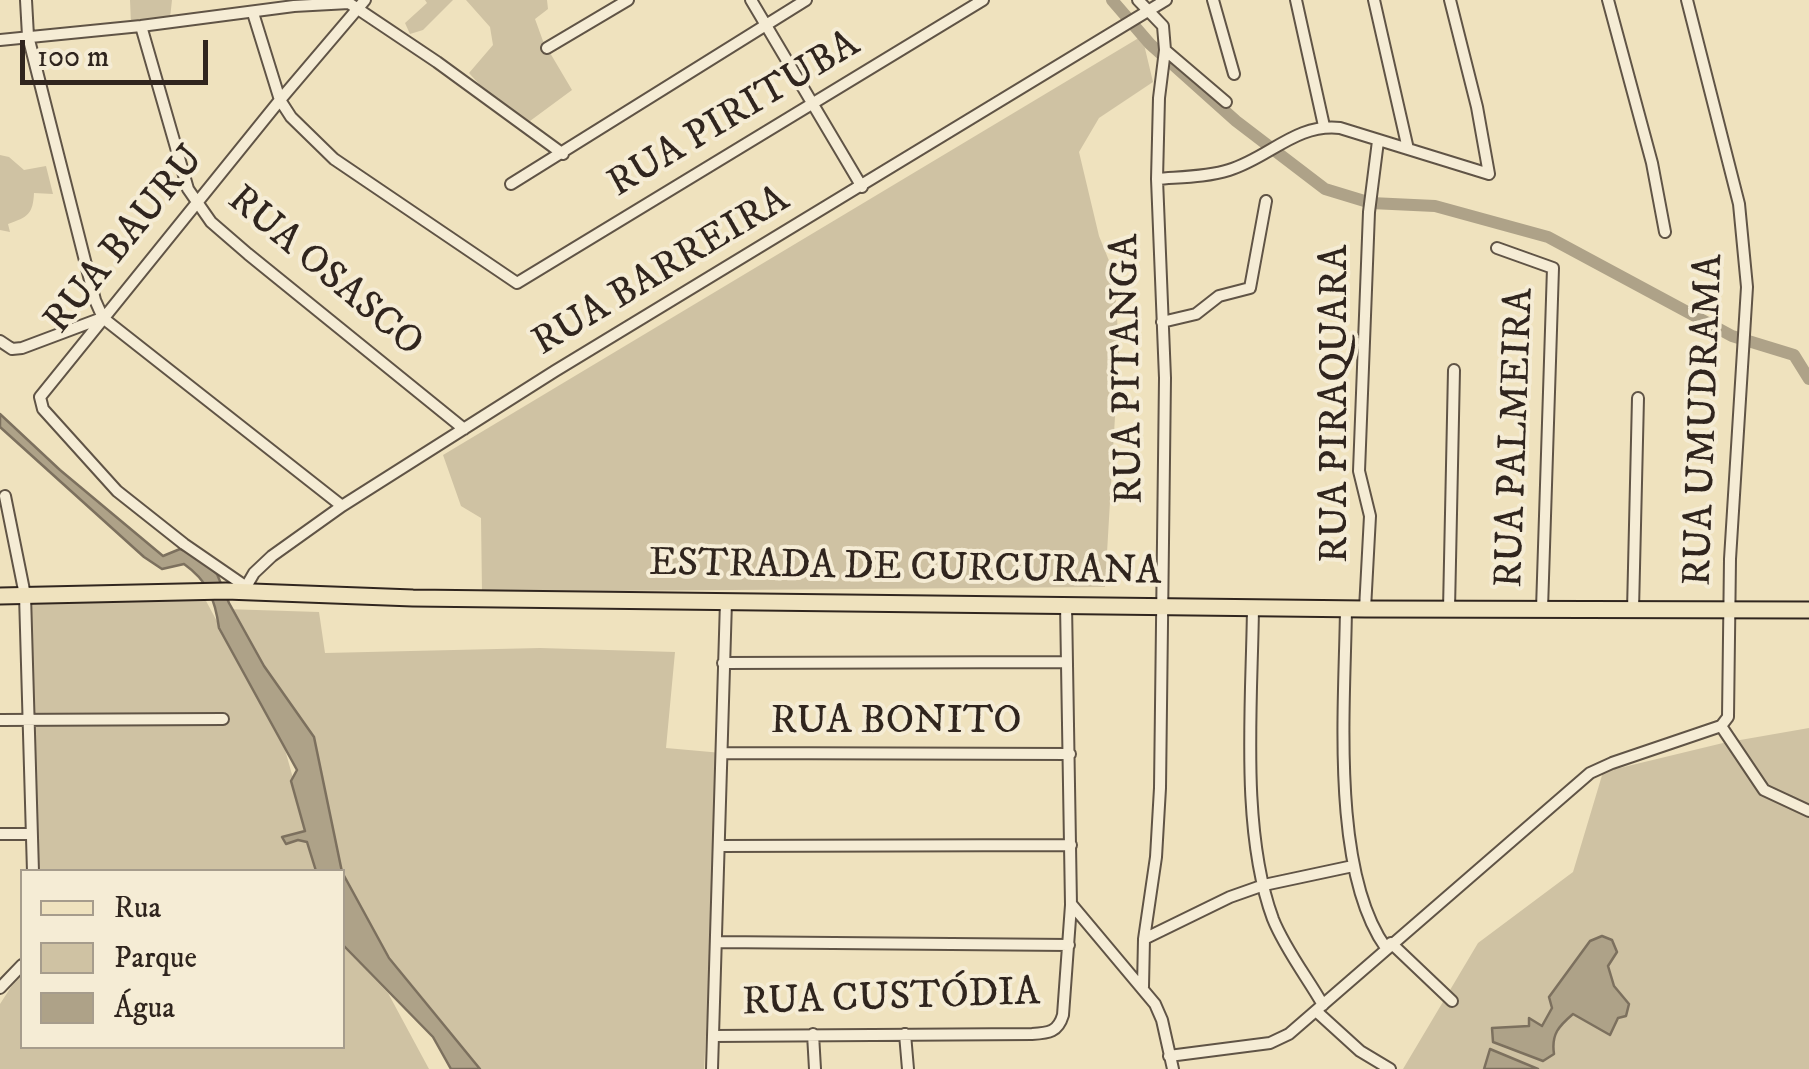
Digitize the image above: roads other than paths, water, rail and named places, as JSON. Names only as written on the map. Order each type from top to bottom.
[{"type":"main road","name":"ESTRADA DE CURCURANA","points":[[0,596],[238,590],[398,598],[1809,610]]},
{"type":"street","points":[[26,0],[28,36],[95,300],[103,318],[342,506]]},
{"type":"street","points":[[547,48],[628,0]]},
{"type":"street","points":[[751,0],[862,186]]},
{"type":"street","points":[[510,184],[806,0]]},
{"type":"street","name":"RUA PIRITUBA","points":[[280,100],[291,117],[334,159],[517,282],[983,0]]},
{"type":"street","points":[[1138,0],[1147,14],[1163,26],[1165,50],[1226,102]]},
{"type":"street","points":[[1147,14],[1166,0]]},
{"type":"street","points":[[1214,0],[1234,74]]},
{"type":"street","points":[[1296,0],[1324,126]]},
{"type":"street","points":[[1374,0],[1408,149]]},
{"type":"street","points":[[1157,179],[1228,171],[1278,143],[1324,126],[1489,174],[1450,0]]},
{"type":"street","points":[[1608,0],[1652,163],[1664,232]]},
{"type":"street","name":"RUA UMUDRAMA","points":[[1688,0],[1739,204],[1746,272],[1729,608],[1728,716],[1721,726]]},
{"type":"street","points":[[0,40],[337,2],[362,4],[563,154]]},
{"type":"street","name":"RUA BAURU","points":[[238,590],[116,491],[40,403],[43,391],[362,4]]},
{"type":"street","points":[[253,14],[280,100]]},
{"type":"street","name":"RUA BARREIRA","points":[[238,590],[272,556],[342,506],[1147,14]]},
{"type":"street","name":"RUA OSASCO","points":[[141,26],[188,189],[196,204],[248,254],[464,429]]},
{"type":"street","name":"RUA PITANGA","points":[[1143,987],[1144,939],[1156,857],[1162,606],[1165,378],[1157,179],[1165,50]]},
{"type":"street","name":"RUA PIRAQUARA","points":[[1365,608],[1370,516],[1359,472],[1370,212],[1378,140]]},
{"type":"street","name":"RUA PIRAQUARA","points":[[1162,322],[1196,314],[1218,296],[1250,288],[1266,201]]},
{"type":"street","name":"RUA PALMEIRA","points":[[1497,248],[1553,268],[1542,608]]},
{"type":"street","points":[[0,341],[12,349],[22,348],[103,318]]},
{"type":"street","points":[[1450,608],[1454,370]]},
{"type":"street","points":[[1633,610],[1638,398]]},
{"type":"street","points":[[4,496],[25,595],[32,869]]},
{"type":"street","points":[[712,1069],[726,601]]},
{"type":"street","points":[[716,942],[1068,945],[1072,905],[1066,604]]},
{"type":"street","points":[[1254,607],[1252,790],[1264,885],[1274,920],[1320,1008],[1360,1051],[1390,1069]]},
{"type":"street","points":[[1346,608],[1344,760],[1352,866],[1363,906],[1388,946],[1452,1001]]},
{"type":"street","points":[[723,663],[1066,662]]},
{"type":"street","points":[[0,720],[223,719]]},
{"type":"street","points":[[1169,1056],[1280,1040],[1590,774],[1612,762],[1721,726],[1764,790],[1809,812]]},
{"type":"street","name":"RUA BONITO","points":[[722,753],[1070,754]]},
{"type":"street","points":[[0,834],[32,834]]},
{"type":"street","points":[[720,846],[1071,846]]},
{"type":"street","points":[[1144,939],[1230,897],[1264,885],[1352,866]]},
{"type":"street","points":[[1072,905],[1143,987],[1162,1020],[1173,1069]]},
{"type":"street","name":"RUA CUSTÓDIA","points":[[713,1036],[1047,1034],[1058,1027],[1064,1015],[1068,945]]},
{"type":"street","points":[[0,988],[20,967]]},
{"type":"street","points":[[813,1034],[815,1069]]},
{"type":"street","points":[[906,1034],[908,1069]]},
{"type":"water","points":[[0,414],[163,556],[180,549],[199,556],[217,574],[264,666],[314,737],[341,869],[315,869],[307,842],[286,844],[282,837],[305,831],[291,781],[297,770],[219,628],[205,584],[184,564],[162,569],[144,557],[0,427]]},
{"type":"water","points":[[345,877],[389,958],[480,1069],[451,1069],[433,1037],[345,947]]},
{"type":"water","points":[[1602,936],[1612,940],[1617,952],[1608,966],[1614,986],[1629,1004],[1626,1016],[1618,1018],[1610,1035],[1573,1014],[1557,1031],[1554,1054],[1543,1061],[1493,1042],[1492,1028],[1529,1026],[1529,1018],[1542,1026],[1552,1008],[1549,997],[1590,941]]},
{"type":"water","points":[[1490,1049],[1538,1069],[1484,1069]]},
{"type":"waterway","points":[[1112,0],[1150,44],[1236,121],[1325,189],[1371,203],[1435,206],[1548,237],[1732,336],[1794,355],[1809,379]]}]
